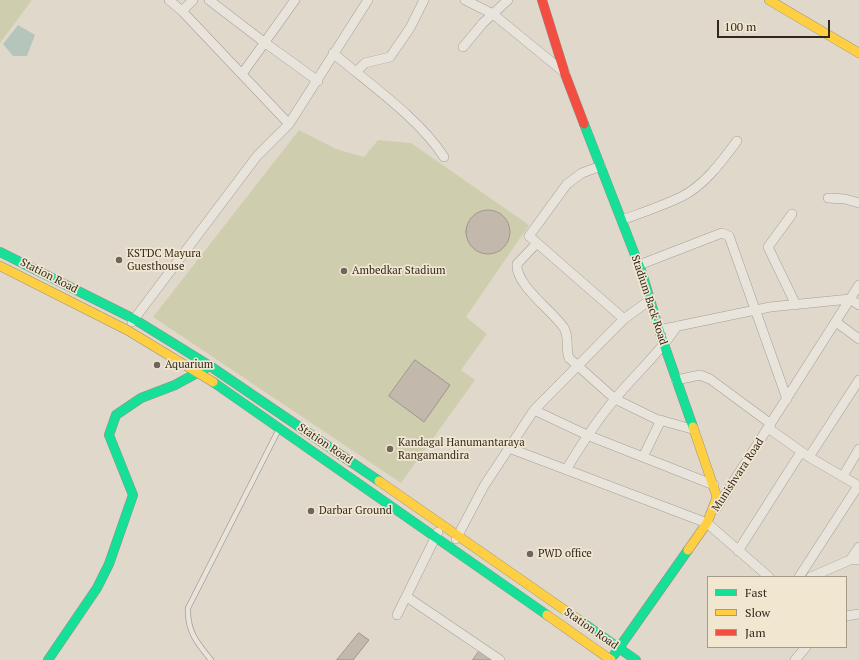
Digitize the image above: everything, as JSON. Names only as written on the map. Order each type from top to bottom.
[{"type":"main road","name":"Stadium Back Road","points":[[542,0],[565,74],[639,265],[692,429],[714,485],[716,497],[707,523]]},
{"type":"main road","points":[[769,0],[859,53]]},
{"type":"main road","name":"Station Road","points":[[0,252],[134,319],[210,366],[443,524],[636,660]]},
{"type":"main road","name":"Station Road","points":[[0,266],[127,330],[198,372],[436,536],[611,660]]},
{"type":"main road","points":[[48,660],[67,629],[97,588],[119,538],[133,495],[109,435],[116,415],[140,398],[175,385],[210,366]]},
{"type":"main road","name":"Munishvara Road","points":[[611,660],[707,523]]},
{"type":"street","points":[[169,0],[182,11],[289,124]]},
{"type":"street","points":[[182,11],[193,0]]},
{"type":"street","points":[[209,0],[318,81]]},
{"type":"street","points":[[242,74],[295,0]]},
{"type":"street","points":[[127,330],[257,156],[289,124],[318,81],[368,0]]},
{"type":"street","points":[[356,72],[365,63],[383,60],[390,57],[410,28],[424,0]]},
{"type":"street","points":[[465,0],[493,14],[565,74]]},
{"type":"street","points":[[463,47],[508,0]]},
{"type":"street","points":[[334,53],[433,141],[444,157]]},
{"type":"street","points":[[622,220],[682,196],[692,190],[723,160],[737,141]]},
{"type":"street","points":[[601,166],[578,175],[567,184],[529,236],[624,319]]},
{"type":"street","points":[[828,198],[858,201]]},
{"type":"street","points":[[792,214],[768,247],[796,305]]},
{"type":"street","points":[[639,265],[722,233],[726,234],[730,240],[787,399]]},
{"type":"street","points":[[536,243],[517,264],[519,274],[536,299],[564,328],[568,338],[567,352],[570,358],[615,399],[661,420],[692,429]]},
{"type":"street","name":"Munishvara Road","points":[[707,523],[859,285]]},
{"type":"street","points":[[659,330],[754,310],[850,299],[859,305]]},
{"type":"street","points":[[451,547],[484,486],[534,410],[624,319],[650,300]]},
{"type":"street","points":[[836,322],[859,339]]},
{"type":"street","points":[[566,470],[587,435],[615,399],[665,345],[677,326]]},
{"type":"street","points":[[676,380],[700,375],[710,378],[805,455],[859,486],[800,576]]},
{"type":"street","points":[[738,551],[859,380]]},
{"type":"street","points":[[534,410],[587,435],[714,485]]},
{"type":"street","points":[[642,457],[661,420]]},
{"type":"street","points":[[509,448],[707,523],[768,576]]},
{"type":"street","points":[[843,476],[859,449]]},
{"type":"street","points":[[694,478],[709,473]]},
{"type":"street","points":[[397,615],[443,524]]},
{"type":"street","points":[[814,576],[854,560],[859,547]]},
{"type":"street","points":[[407,597],[500,660]]},
{"type":"street","points":[[847,616],[859,614]]},
{"type":"street","points":[[796,660],[805,648]]},
{"type":"lane","points":[[211,660],[198,645],[187,623],[188,608],[279,428]]},
{"type":"green space","points":[[0,0],[32,0],[0,43]]},
{"type":"green space","name":"Ambedkar Stadium","points":[[299,130],[336,149],[364,157],[378,140],[411,143],[529,225],[466,317],[487,334],[461,370],[475,380],[401,483],[153,317]]},
{"type":"shaded area","points":[[18,25],[35,35],[27,56],[13,56],[3,44]]},
{"type":"building","points":[[484,210],[492,210],[497,211],[504,216],[509,223],[509,241],[504,248],[497,253],[484,254],[476,251],[469,244],[466,236],[466,228],[469,220],[476,213]]},
{"type":"building","points":[[415,360],[450,385],[424,422],[389,396]]},
{"type":"building","points":[[359,633],[369,640],[353,660],[337,660]]},
{"type":"building","points":[[480,650],[494,660],[473,660]]},
{"type":"traffic: fast","points":[[584,124],[642,273],[659,330],[693,427]]},
{"type":"traffic: fast","points":[[0,252],[134,319],[210,366],[379,481]]},
{"type":"traffic: fast","points":[[48,660],[97,588],[109,564],[133,495],[109,435],[116,415],[141,398],[175,385],[206,368]]},
{"type":"traffic: fast","points":[[213,382],[547,615]]},
{"type":"traffic: fast","points":[[614,655],[688,550]]},
{"type":"traffic: fast","points":[[579,620],[636,660]]},
{"type":"traffic: slow","points":[[769,0],[859,53]]},
{"type":"traffic: slow","points":[[0,266],[127,330],[213,382]]},
{"type":"traffic: slow","points":[[688,550],[707,523],[717,497],[693,427]]},
{"type":"traffic: slow","points":[[379,481],[579,620]]},
{"type":"traffic: slow","points":[[547,615],[611,660]]},
{"type":"traffic: jam","points":[[542,0],[565,74],[584,124]]},
{"type":"place","name":"KSTDC Mayura Guesthouse","points":[[119,260]]},
{"type":"place","name":"Ambedkar Stadium","points":[[344,271]]},
{"type":"place","name":"Aquarium","points":[[157,365]]},
{"type":"place","name":"Kandagal Hanumantaraya Rangamandira","points":[[390,449]]},
{"type":"place","name":"Darbar Ground","points":[[311,511]]},
{"type":"place","name":"PWD office","points":[[530,554]]}]
